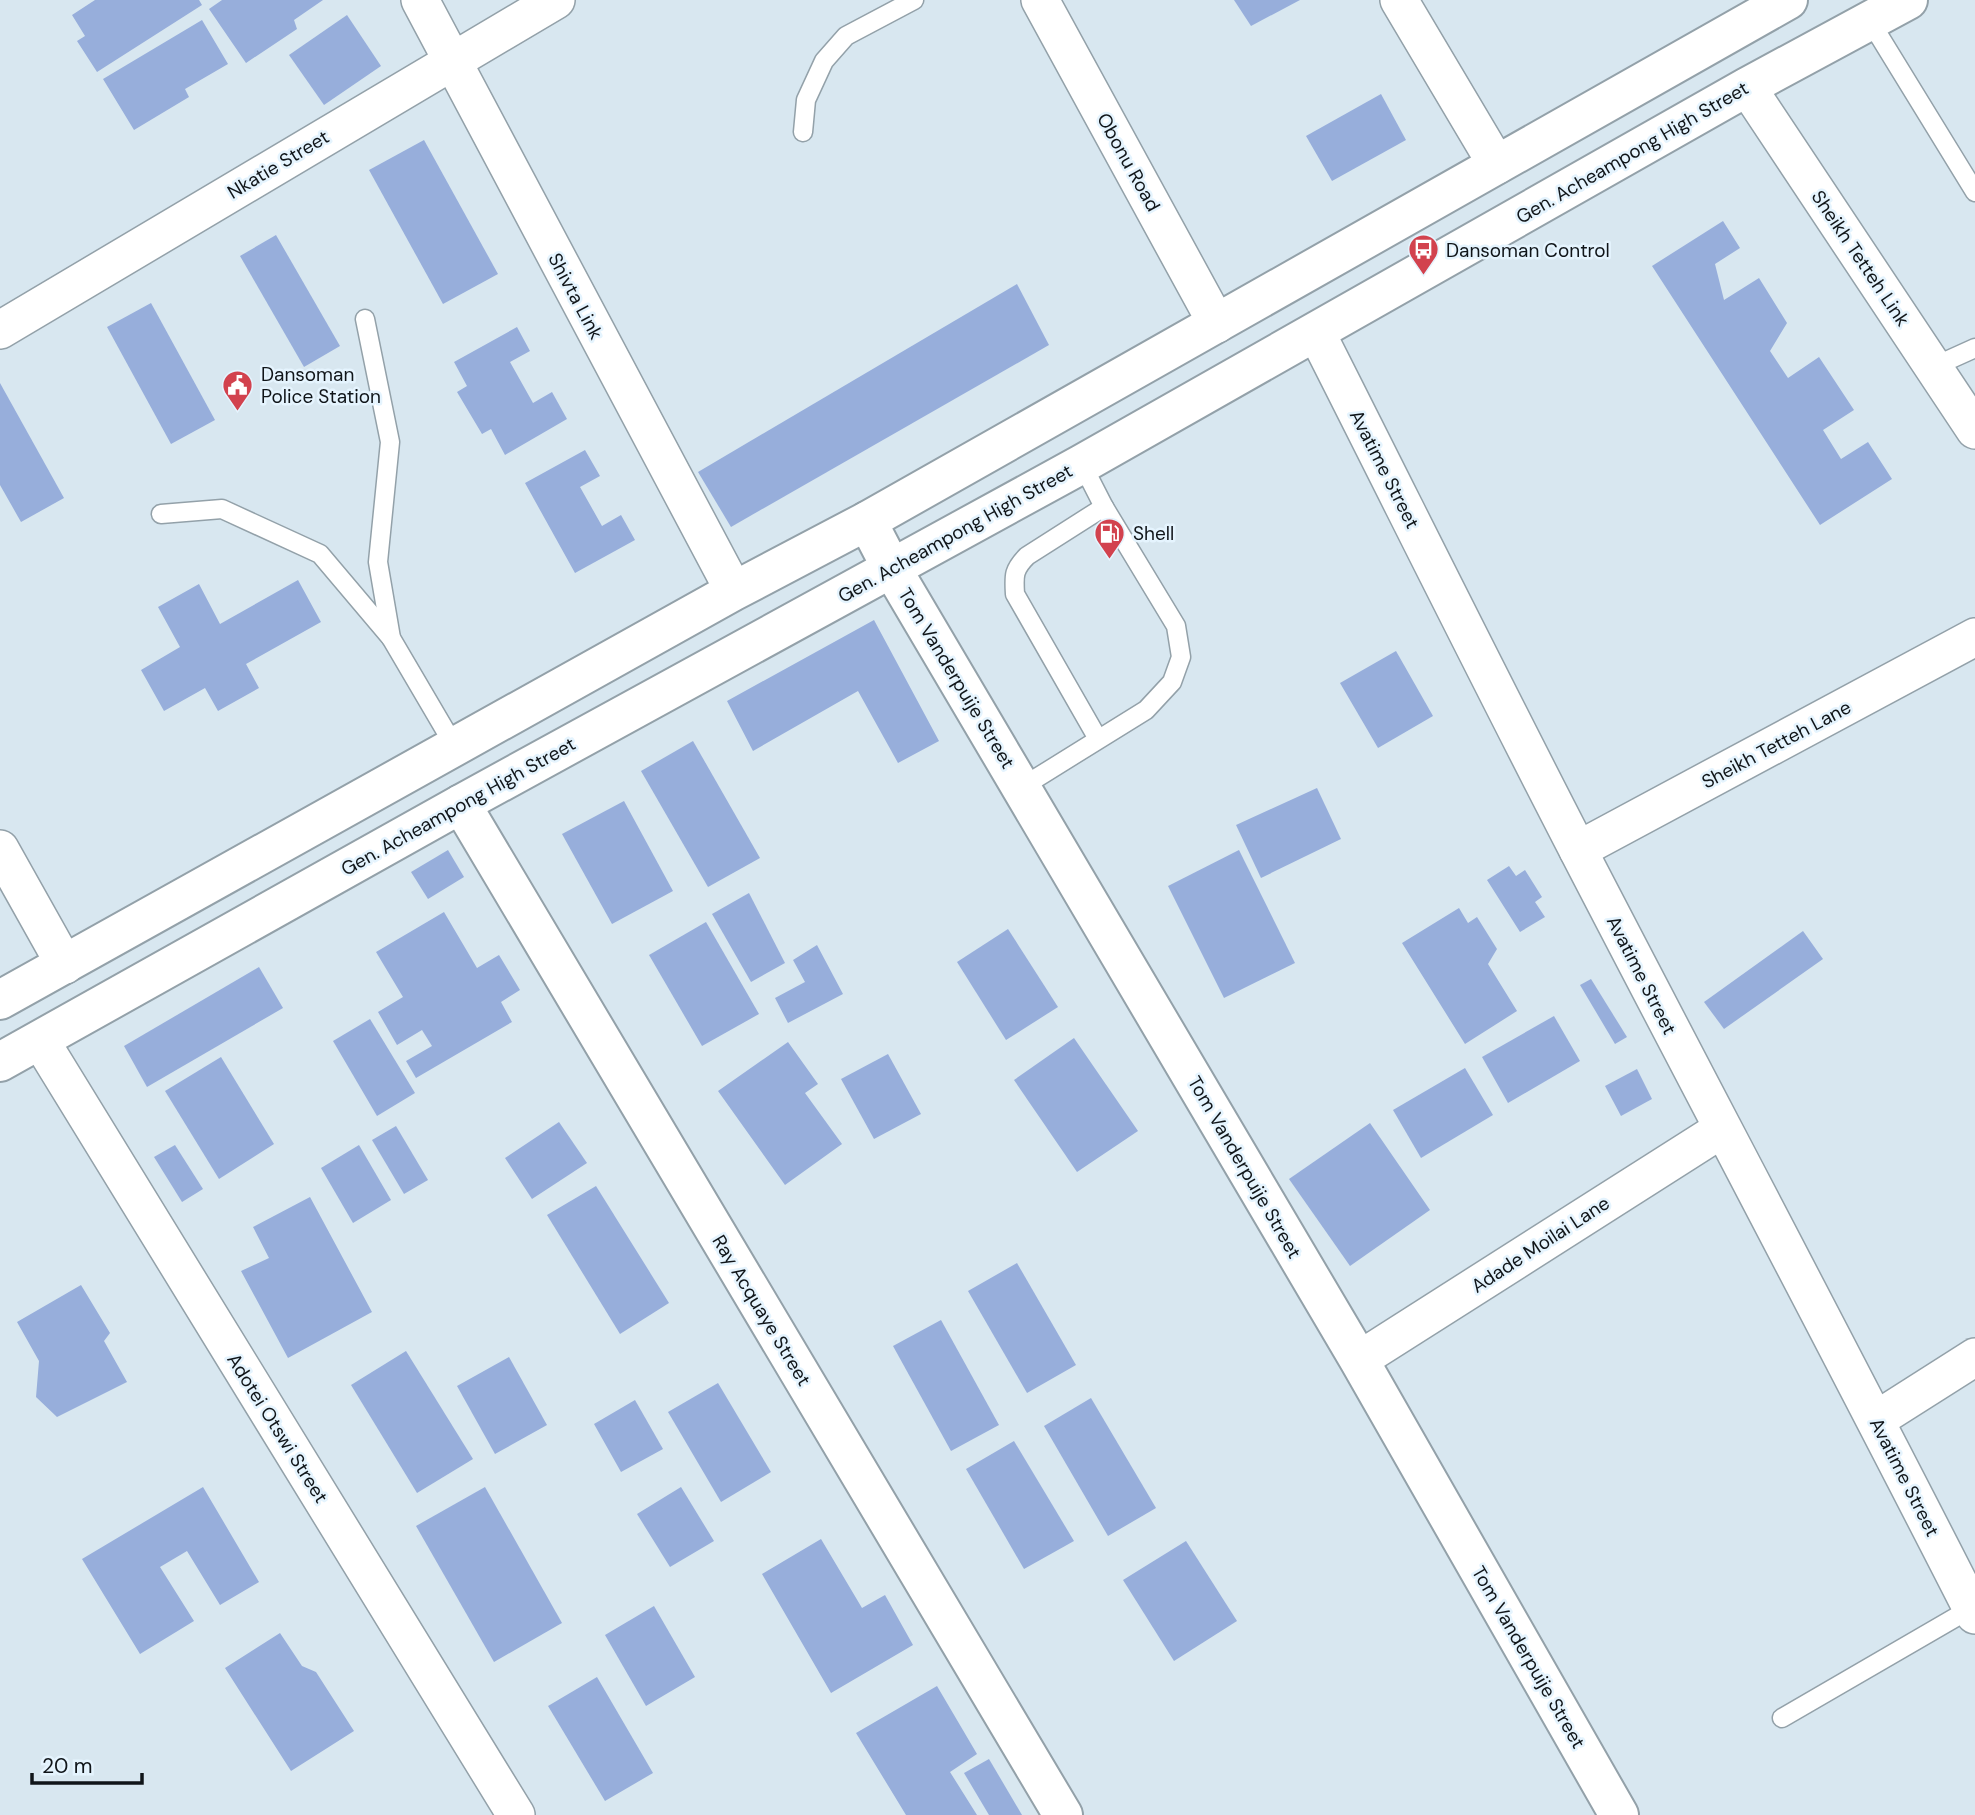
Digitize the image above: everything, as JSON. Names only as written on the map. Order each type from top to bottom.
[{"type":"main road","points":[[0,1000],[734,591],[867,521],[1788,0]]},
{"type":"main road","name":"Gen. Acheampong High Street","points":[[0,1062],[461,804],[1082,464],[1747,87],[1908,0]]},
{"type":"main road","name":"Tom Vanderpuije Street","points":[[867,521],[892,569],[1359,1360],[1619,1815]]},
{"type":"main road","name":"Ray Acquaye Street","points":[[461,804],[1063,1815]]},
{"type":"street","name":"Shivta Link","points":[[420,0],[734,591]]},
{"type":"street","name":"Nkatie Street","points":[[0,330],[556,0]]},
{"type":"street","name":"Obonu Road","points":[[1040,0],[1217,324]]},
{"type":"street","points":[[1399,0],[1497,165]]},
{"type":"street","name":"Sheikh Tetteh Link","points":[[1747,87],[1975,430]]},
{"type":"street","name":"Avatime Street","points":[[1316,332],[1578,850],[1974,1610]]},
{"type":"street","name":"Sheikh Tetteh Lane","points":[[1578,850],[1975,637]]},
{"type":"street","points":[[3,863],[65,965]]},
{"type":"street","name":"Adotei Otswi Street","points":[[40,1040],[516,1815]]},
{"type":"street","name":"Adade Moilai Lane","points":[[1359,1360],[1722,1129]]},
{"type":"street","points":[[1876,1420],[1975,1357]]},
{"type":"lane","points":[[803,132],[806,100],[824,61],[846,36],[914,0]]},
{"type":"lane","points":[[1870,21],[1975,192]]},
{"type":"lane","points":[[365,319],[390,442],[379,562],[391,638]]},
{"type":"lane","points":[[1933,367],[1975,348]]},
{"type":"lane","points":[[1023,787],[1146,710],[1172,682],[1181,657],[1176,626],[1104,507],[1082,464]]},
{"type":"lane","points":[[1098,739],[1014,594],[1014,576],[1018,565],[1027,556],[1104,507]]},
{"type":"lane","points":[[161,513],[222,509],[320,554],[391,638],[455,747]]},
{"type":"lane","points":[[1782,1718],[1974,1610]]},
{"type":"building","points":[[95,0],[199,0],[202,5],[97,72],[77,41],[85,36],[72,15]]},
{"type":"building","points":[[222,0],[323,0],[294,20],[297,29],[246,63],[209,9]]},
{"type":"building","points":[[1234,0],[1300,0],[1251,26]]},
{"type":"building","points":[[347,15],[381,66],[324,105],[289,55]]},
{"type":"building","points":[[202,20],[228,64],[185,89],[189,97],[134,130],[103,79]]},
{"type":"building","points":[[1381,94],[1406,140],[1332,181],[1306,136]]},
{"type":"building","points":[[424,140],[498,274],[443,304],[369,170]]},
{"type":"building","points":[[1723,221],[1740,248],[1715,264],[1724,300],[1759,278],[1787,323],[1770,351],[1788,378],[1819,357],[1854,410],[1823,430],[1841,459],[1868,442],[1892,479],[1820,525],[1652,266]]},
{"type":"building","points":[[276,235],[340,346],[304,367],[240,256]]},
{"type":"building","points":[[1017,284],[1049,345],[731,527],[698,472]]},
{"type":"building","points":[[151,303],[215,420],[171,444],[107,327]]},
{"type":"building","points":[[517,327],[530,351],[510,362],[533,403],[552,392],[567,419],[505,455],[491,429],[482,434],[457,392],[467,386],[454,362]]},
{"type":"building","points":[[0,383],[64,498],[21,522],[0,485]]},
{"type":"building","points":[[585,450],[600,476],[580,487],[602,526],[621,515],[635,540],[575,573],[525,483]]},
{"type":"building","points":[[298,580],[321,622],[246,664],[259,688],[218,711],[205,688],[164,711],[141,670],[180,647],[158,607],[199,584],[220,624]]},
{"type":"building","points":[[874,620],[939,741],[898,763],[858,691],[753,751],[727,701]]},
{"type":"building","points":[[1396,651],[1433,716],[1378,748],[1340,683]]},
{"type":"building","points":[[693,741],[760,858],[708,887],[641,771]]},
{"type":"building","points":[[1317,788],[1341,839],[1261,878],[1236,825]]},
{"type":"building","points":[[624,801],[673,891],[612,924],[562,834]]},
{"type":"building","points":[[448,850],[464,877],[428,899],[411,872]]},
{"type":"building","points":[[1239,850],[1295,963],[1224,998],[1168,886]]},
{"type":"building","points":[[1509,866],[1516,876],[1525,870],[1542,897],[1535,902],[1545,917],[1520,932],[1487,880]]},
{"type":"building","points":[[749,893],[785,963],[751,982],[712,914]]},
{"type":"building","points":[[1459,908],[1468,923],[1477,917],[1497,949],[1488,964],[1517,1011],[1465,1044],[1402,943]]},
{"type":"building","points":[[444,912],[477,968],[499,955],[520,990],[501,1002],[512,1022],[416,1078],[406,1061],[432,1046],[422,1030],[397,1045],[378,1012],[403,997],[376,952]]},
{"type":"building","points":[[706,922],[759,1014],[702,1046],[649,955]]},
{"type":"building","points":[[1008,929],[1058,1007],[1006,1040],[957,962]]},
{"type":"building","points":[[1803,931],[1823,959],[1724,1029],[1704,1002]]},
{"type":"building","points":[[817,945],[843,994],[788,1023],[775,998],[805,982],[793,960]]},
{"type":"building","points":[[259,967],[283,1008],[147,1087],[124,1046]]},
{"type":"building","points":[[1591,979],[1627,1037],[1615,1044],[1580,985]]},
{"type":"building","points":[[1554,1016],[1580,1061],[1508,1103],[1482,1057]]},
{"type":"building","points":[[370,1019],[415,1093],[377,1116],[333,1041]]},
{"type":"building","points":[[1074,1038],[1138,1131],[1077,1172],[1014,1080]]},
{"type":"building","points":[[788,1042],[818,1084],[805,1093],[842,1144],[785,1185],[718,1091]]},
{"type":"building","points":[[888,1054],[921,1114],[874,1139],[841,1079]]},
{"type":"building","points":[[221,1057],[274,1144],[219,1179],[165,1091]]},
{"type":"building","points":[[1465,1068],[1493,1115],[1421,1158],[1393,1110]]},
{"type":"building","points":[[1637,1069],[1652,1099],[1621,1116],[1605,1086]]},
{"type":"building","points":[[559,1122],[587,1163],[532,1199],[505,1158]]},
{"type":"building","points":[[1370,1123],[1430,1210],[1350,1266],[1289,1179]]},
{"type":"building","points":[[396,1126],[428,1180],[404,1194],[372,1140]]},
{"type":"building","points":[[175,1145],[203,1189],[182,1202],[154,1157]]},
{"type":"building","points":[[359,1145],[391,1200],[353,1223],[321,1168]]},
{"type":"building","points":[[596,1186],[669,1303],[620,1334],[547,1215]]},
{"type":"building","points":[[310,1197],[372,1312],[288,1358],[241,1271],[269,1258],[253,1227]]},
{"type":"building","points":[[1017,1263],[1076,1365],[1027,1393],[968,1291]]},
{"type":"building","points":[[81,1285],[110,1333],[104,1341],[127,1382],[57,1417],[36,1397],[39,1361],[17,1322]]},
{"type":"building","points":[[941,1320],[999,1425],[951,1451],[893,1346]]},
{"type":"building","points":[[406,1351],[473,1459],[417,1493],[351,1385]]},
{"type":"building","points":[[509,1357],[547,1425],[495,1454],[457,1386]]},
{"type":"building","points":[[718,1383],[771,1472],[721,1502],[668,1412]]},
{"type":"building","points":[[1091,1398],[1156,1508],[1108,1536],[1044,1426]]},
{"type":"building","points":[[635,1400],[663,1449],[621,1472],[594,1424]]},
{"type":"building","points":[[1014,1441],[1074,1541],[1024,1569],[966,1469]]},
{"type":"building","points":[[203,1487],[259,1582],[220,1605],[187,1551],[160,1567],[194,1621],[140,1654],[82,1559]]},
{"type":"building","points":[[485,1487],[562,1623],[494,1662],[416,1526]]},
{"type":"building","points":[[681,1487],[714,1541],[670,1567],[637,1514]]},
{"type":"building","points":[[821,1539],[862,1608],[885,1595],[913,1645],[831,1693],[762,1574]]},
{"type":"building","points":[[1186,1541],[1237,1621],[1174,1661],[1123,1580]]},
{"type":"building","points":[[654,1606],[695,1677],[646,1706],[605,1635]]},
{"type":"building","points":[[280,1633],[302,1666],[316,1672],[354,1731],[291,1771],[225,1668]]},
{"type":"building","points":[[597,1677],[653,1773],[605,1801],[548,1706]]},
{"type":"building","points":[[937,1686],[977,1754],[950,1772],[977,1815],[906,1815],[856,1733]]},
{"type":"building","points":[[989,1759],[1022,1815],[989,1815],[964,1773]]},
{"type":"place","name":"Dansoman Control","points":[[1423,277]]},
{"type":"place","name":"Dansoman Police Station","points":[[238,412]]},
{"type":"place","name":"Shell","points":[[1110,560]]}]
